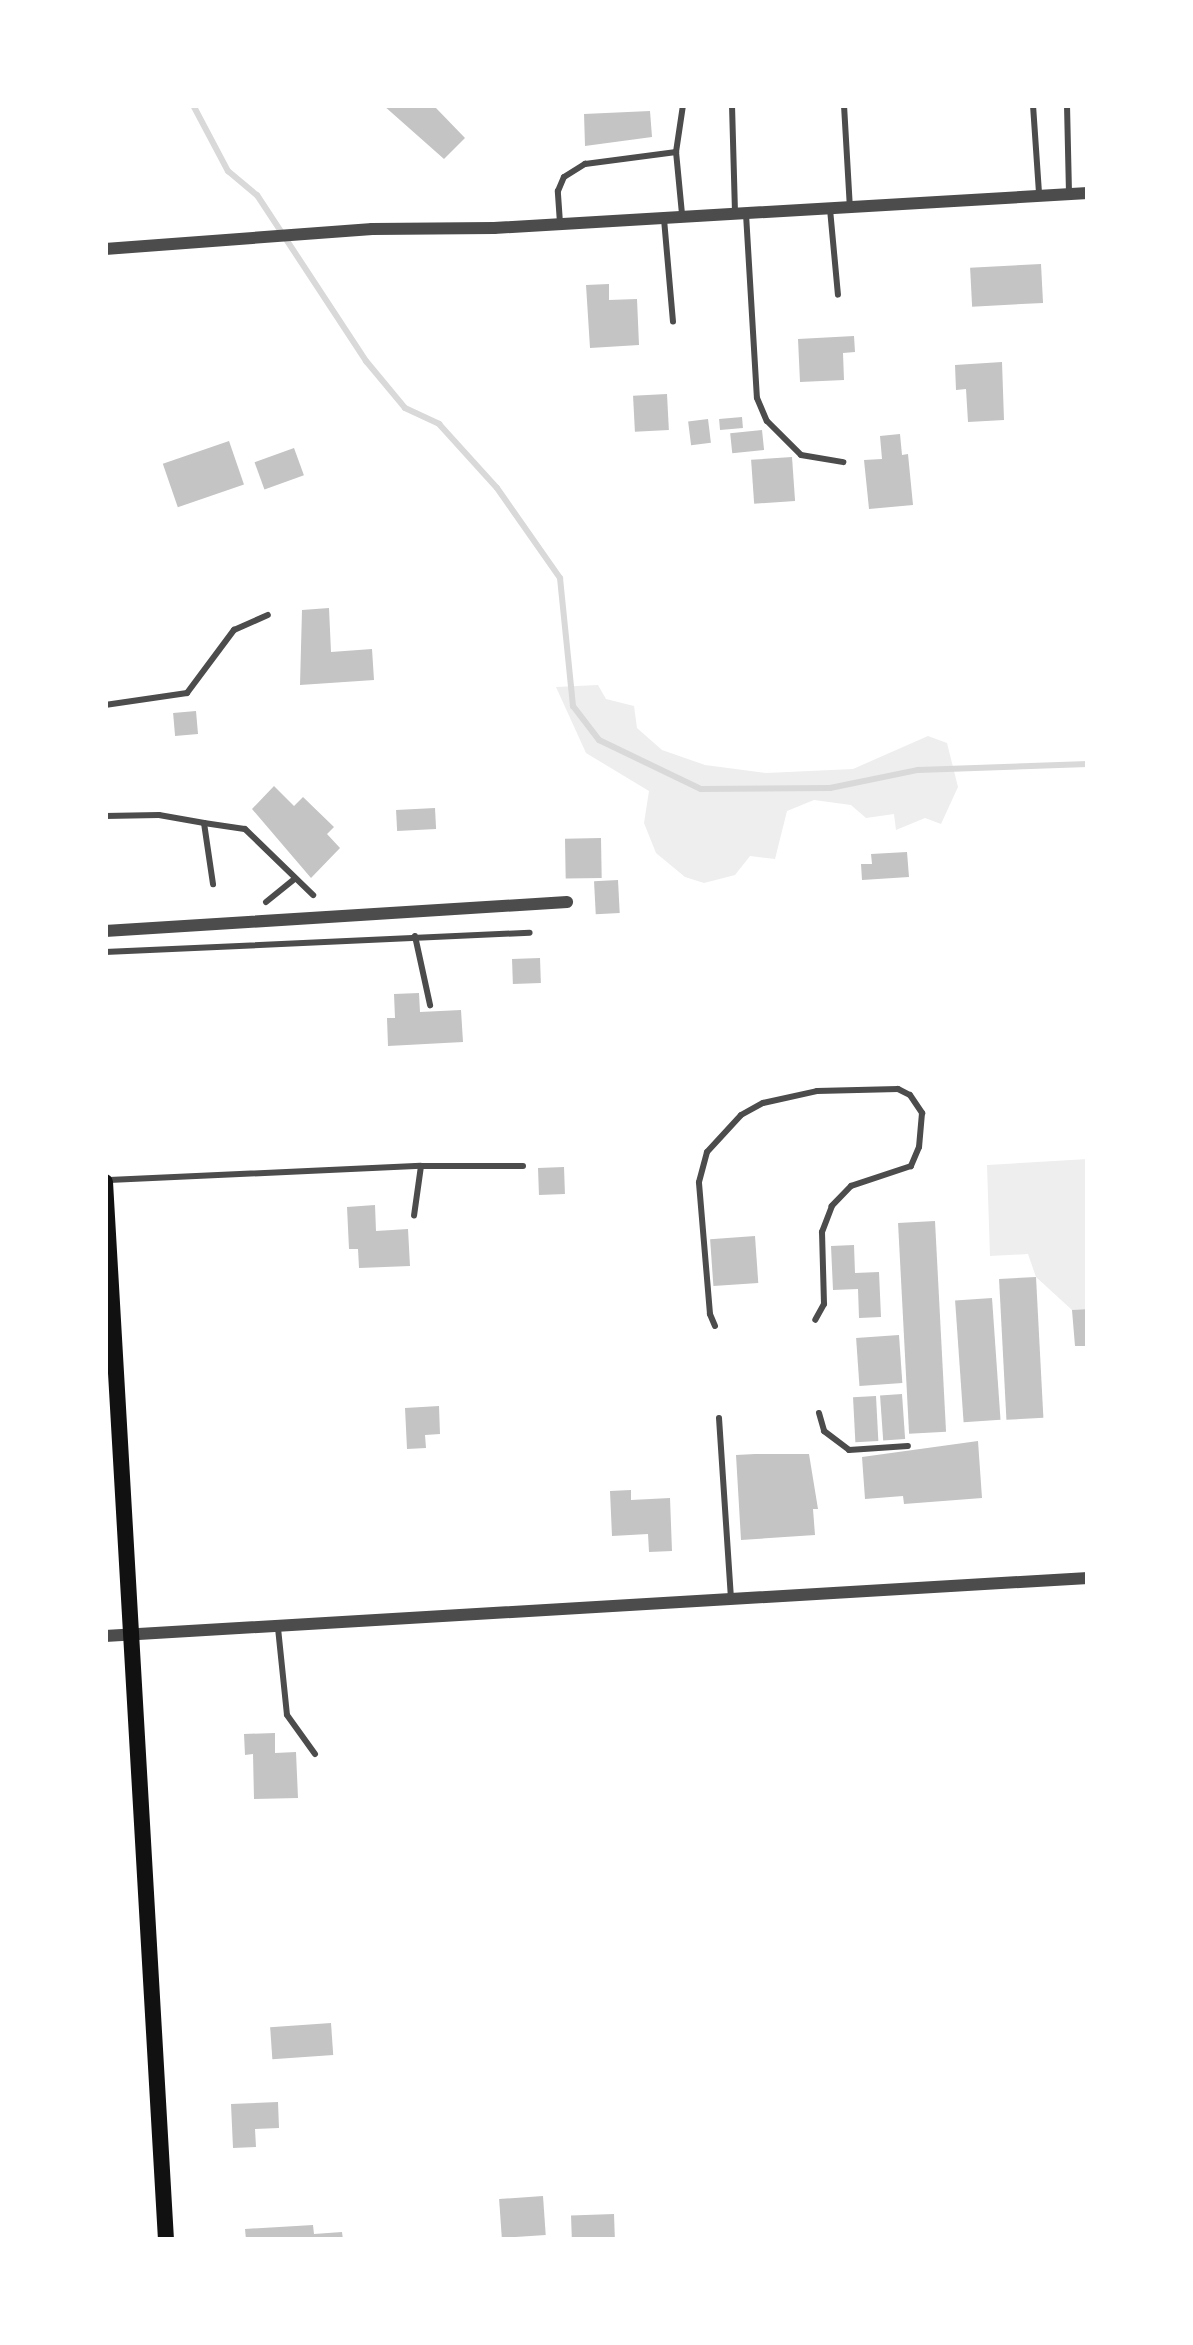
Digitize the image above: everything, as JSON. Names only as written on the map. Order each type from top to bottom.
[{"type":"main road","points":[[105,1181],[166,2240]]},
{"type":"street","points":[[105,249],[1088,194]]},
{"type":"street","points":[[105,932],[567,902]]},
{"type":"street","points":[[105,1636],[1088,1578]]},
{"type":"lane","points":[[682,218],[676,152],[683,105]]},
{"type":"lane","points":[[732,105],[757,398],[767,421],[801,455],[843,462]]},
{"type":"lane","points":[[844,105],[850,208]]},
{"type":"lane","points":[[1034,105],[1039,196]]},
{"type":"lane","points":[[1066,105],[1069,195]]},
{"type":"lane","points":[[561,224],[558,190],[574,170],[585,164],[676,152]]},
{"type":"lane","points":[[830,209],[838,295]]},
{"type":"lane","points":[[664,219],[673,322]]},
{"type":"lane","points":[[105,705],[187,693],[235,630],[268,615]]},
{"type":"lane","points":[[105,816],[159,815],[245,829],[313,895]]},
{"type":"lane","points":[[205,823],[213,884]]},
{"type":"lane","points":[[266,902],[294,878]]},
{"type":"lane","points":[[105,952],[530,933]]},
{"type":"lane","points":[[415,936],[430,1005]]},
{"type":"lane","points":[[715,1326],[710,1314],[699,1182],[707,1152],[741,1115],[763,1102],[817,1091],[898,1089],[910,1095],[922,1113],[920,1147],[911,1166],[851,1186],[832,1206],[822,1232],[824,1304],[815,1321]]},
{"type":"lane","points":[[414,1216],[421,1166]]},
{"type":"lane","points":[[105,1181],[421,1166],[523,1166]]},
{"type":"lane","points":[[819,1413],[824,1431],[850,1450],[908,1447]]},
{"type":"lane","points":[[719,1418],[731,1598]]},
{"type":"lane","points":[[278,1624],[287,1715],[315,1754]]},
{"type":"shaded area","points":[[598,685],[606,699],[634,706],[637,728],[662,750],[705,765],[766,773],[853,769],[928,736],[947,743],[958,787],[941,824],[925,818],[896,830],[894,814],[866,818],[851,805],[814,800],[787,811],[775,859],[750,856],[735,875],[704,883],[685,877],[656,853],[644,823],[649,791],[586,753],[556,687]]},
{"type":"shaded area","points":[[1088,1159],[1088,1309],[1072,1310],[1036,1277],[1028,1254],[990,1256],[987,1165]]},
{"type":"building","points":[[383,105],[439,105],[436,108],[465,138],[444,159]]},
{"type":"building","points":[[650,111],[652,137],[585,146],[584,114]]},
{"type":"building","points":[[1041,264],[1043,303],[972,307],[970,268]]},
{"type":"building","points":[[609,284],[609,300],[637,299],[639,345],[590,348],[586,285]]},
{"type":"building","points":[[854,336],[855,352],[843,353],[844,380],[800,382],[798,339]]},
{"type":"building","points":[[1002,362],[1004,420],[968,422],[966,389],[956,390],[955,365]]},
{"type":"building","points":[[667,394],[669,430],[635,432],[633,396]]},
{"type":"building","points":[[742,417],[743,428],[720,430],[719,419]]},
{"type":"building","points":[[708,419],[711,443],[691,445],[688,421]]},
{"type":"building","points":[[762,430],[764,450],[732,453],[730,433]]},
{"type":"building","points":[[900,434],[902,455],[908,454],[913,505],[869,509],[864,460],[882,459],[880,436]]},
{"type":"building","points":[[229,441],[244,484],[178,507],[163,464]]},
{"type":"building","points":[[294,448],[304,475],[264,490],[255,462]]},
{"type":"building","points":[[792,457],[795,501],[754,504],[751,460]]},
{"type":"building","points":[[329,608],[331,652],[372,649],[374,680],[300,685],[302,610]]},
{"type":"building","points":[[196,711],[198,734],[175,736],[173,713]]},
{"type":"building","points":[[274,786],[294,806],[303,797],[334,827],[327,834],[340,848],[311,878],[252,809]]},
{"type":"building","points":[[435,808],[436,829],[397,831],[396,810]]},
{"type":"building","points":[[601,838],[602,878],[566,879],[565,839]]},
{"type":"building","points":[[907,852],[909,877],[862,880],[861,864],[872,864],[871,854]]},
{"type":"building","points":[[618,880],[620,913],[596,914],[594,881]]},
{"type":"building","points":[[540,958],[541,983],[513,984],[512,959]]},
{"type":"building","points":[[419,993],[420,1012],[461,1010],[463,1042],[388,1046],[387,1018],[395,1018],[394,994]]},
{"type":"building","points":[[564,1167],[565,1194],[539,1195],[538,1168]]},
{"type":"building","points":[[375,1205],[376,1231],[408,1229],[410,1266],[359,1268],[358,1249],[349,1249],[347,1207]]},
{"type":"building","points":[[935,1221],[946,1432],[909,1434],[898,1223]]},
{"type":"building","points":[[755,1236],[758,1283],[713,1286],[710,1239]]},
{"type":"building","points":[[854,1245],[855,1273],[879,1272],[881,1317],[859,1318],[858,1289],[833,1290],[831,1246]]},
{"type":"building","points":[[1036,1277],[1043,1418],[1006,1420],[999,1279]]},
{"type":"building","points":[[992,1298],[1001,1420],[964,1422],[955,1301]]},
{"type":"building","points":[[1088,1309],[1088,1346],[1075,1346],[1072,1310]]},
{"type":"building","points":[[899,1335],[902,1383],[859,1386],[856,1338]]},
{"type":"building","points":[[902,1394],[905,1439],[883,1440],[880,1396]]},
{"type":"building","points":[[876,1396],[878,1441],[855,1442],[853,1397]]},
{"type":"building","points":[[439,1406],[440,1434],[425,1435],[426,1448],[407,1449],[405,1408]]},
{"type":"building","points":[[978,1441],[982,1498],[904,1504],[903,1496],[865,1499],[862,1457]]},
{"type":"building","points":[[809,1454],[818,1509],[813,1509],[815,1535],[741,1540],[736,1455]]},
{"type":"building","points":[[631,1490],[631,1500],[670,1498],[672,1551],[649,1552],[648,1534],[612,1536],[610,1491]]},
{"type":"building","points":[[275,1733],[275,1753],[296,1752],[298,1798],[254,1799],[253,1754],[245,1755],[244,1734]]},
{"type":"building","points":[[331,2023],[333,2055],[272,2059],[270,2027]]},
{"type":"building","points":[[278,2102],[279,2128],[255,2129],[256,2147],[233,2148],[231,2104]]},
{"type":"building","points":[[543,2196],[546,2235],[502,2238],[499,2199]]},
{"type":"building","points":[[614,2214],[615,2240],[572,2240],[571,2216]]},
{"type":"building","points":[[313,2225],[314,2234],[342,2232],[343,2240],[246,2240],[245,2229]]},
{"type":"waterway","points":[[193,105],[228,171],[257,195],[366,361],[405,408],[439,424],[497,488],[560,578],[573,706],[599,740],[701,789],[830,788],[918,770],[1088,764]]}]
